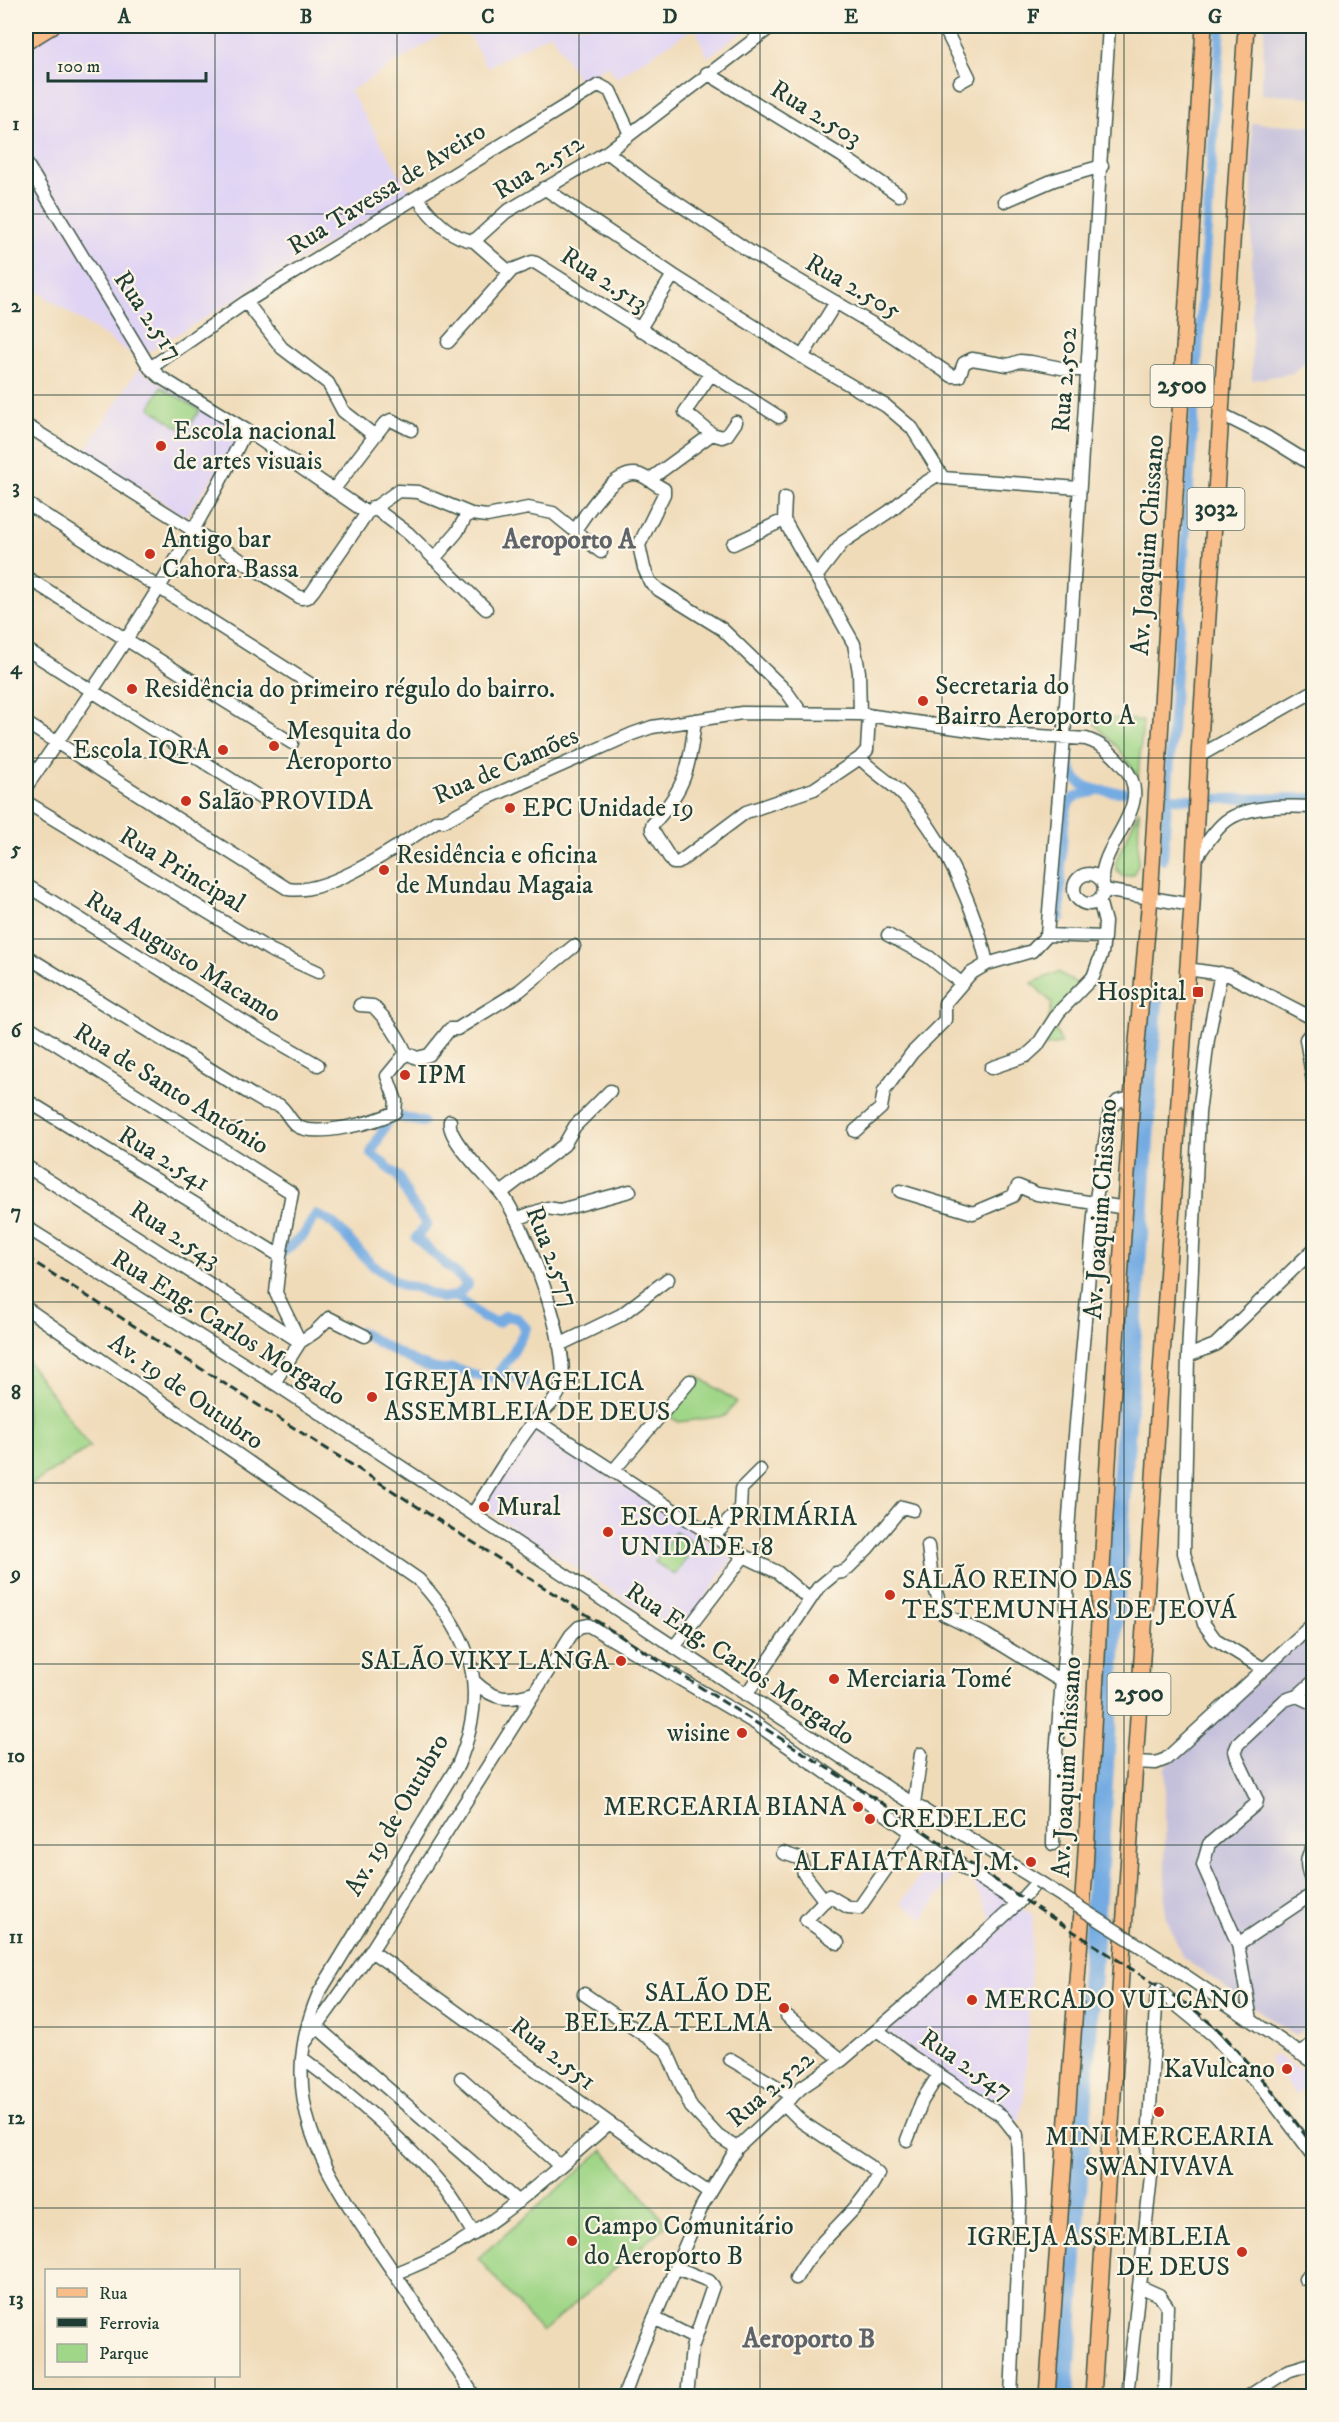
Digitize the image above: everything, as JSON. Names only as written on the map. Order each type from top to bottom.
[{"type":"main road","points":[[26,42],[52,26]]},
{"type":"main road","name":"Av. Joaquim Chissano","points":[[1047,2397],[1085,1869],[1108,1462],[1132,1098],[1150,898],[1204,26]]},
{"type":"main road","name":"3032","points":[[1185,992],[1246,26]]},
{"type":"main road","name":"2500","points":[[1094,2397],[1185,992]]},
{"type":"street","name":"Rua 2.512","points":[[474,241],[506,212],[607,152],[771,26]]},
{"type":"street","points":[[953,26],[945,30],[969,77],[960,82]]},
{"type":"street","name":"Rua 2.502","points":[[1047,935],[1064,738],[1102,166],[1109,26]]},
{"type":"street","name":"Rua 2.503","points":[[707,73],[842,156],[899,195]]},
{"type":"street","name":"Rua Tavessa de Aveiro","points":[[150,368],[246,302],[599,85],[610,90],[630,134]]},
{"type":"street","name":"Rua 2.505","points":[[607,152],[646,182],[743,247],[888,333],[952,376],[959,376],[964,363],[972,359],[1008,365],[1020,361],[1031,362],[1071,370],[1088,370]]},
{"type":"street","name":"Rua 2.517","points":[[26,163],[150,368],[160,377],[246,430],[334,489],[408,533],[486,609]]},
{"type":"street","points":[[1005,201],[1054,180],[1102,166]]},
{"type":"street","points":[[544,188],[673,275],[802,357],[886,406],[906,421],[939,474],[948,480],[1079,488]]},
{"type":"street","points":[[417,196],[438,222],[454,235],[474,241],[506,269],[512,270]]},
{"type":"street","name":"Rua 2.513","points":[[512,270],[532,262],[536,263],[779,417]]},
{"type":"street","points":[[448,342],[512,270]]},
{"type":"street","points":[[639,330],[673,275]]},
{"type":"street","points":[[246,302],[282,348],[328,383],[344,411],[375,436]]},
{"type":"street","points":[[802,357],[836,302]]},
{"type":"street","points":[[711,374],[685,412],[712,434],[724,437],[735,422]]},
{"type":"street","points":[[1223,415],[1267,437],[1314,466]]},
{"type":"street","points":[[334,489],[375,436],[392,420],[411,430]]},
{"type":"street","points":[[26,425],[296,595],[306,598],[370,510],[405,490],[418,492],[468,513],[487,516],[528,508],[544,510],[575,530],[601,552]]},
{"type":"street","points":[[26,786],[160,589],[194,530],[246,430]]},
{"type":"street","points":[[649,480],[712,434]]},
{"type":"street","points":[[575,530],[608,487],[632,474],[649,480],[665,491],[639,545],[650,582],[722,629],[786,692],[801,712]]},
{"type":"street","points":[[816,577],[843,542],[890,512],[917,488],[939,474]]},
{"type":"street","points":[[695,720],[688,769],[667,811],[652,825],[652,830],[673,863],[678,863],[746,812],[808,792],[860,758],[867,750],[865,715],[854,644],[784,520],[785,498]]},
{"type":"street","points":[[26,503],[315,687]]},
{"type":"street","points":[[434,560],[457,532],[468,513]]},
{"type":"street","points":[[733,544],[784,520]]},
{"type":"street","points":[[26,577],[292,742]]},
{"type":"street","points":[[26,649],[262,799]]},
{"type":"street","points":[[1199,756],[1314,691]]},
{"type":"street","name":"Rua de Camões","points":[[26,723],[288,889],[301,891],[359,870],[437,821],[444,820],[615,741],[652,727],[742,713],[801,712],[865,715],[991,733],[1086,739],[1099,743],[1126,769],[1136,788],[1130,812],[1104,865],[1102,891]]},
{"type":"street","points":[[860,758],[903,794],[951,863],[971,906],[987,964]]},
{"type":"street","name":"Rua Principal","points":[[26,802],[270,950],[318,972]]},
{"type":"street","points":[[1193,862],[1220,827],[1235,816],[1260,809],[1314,807]]},
{"type":"street","name":"Rua Augusto Macamo","points":[[26,885],[254,1028],[318,1065]]},
{"type":"street","points":[[991,1068],[1026,1056],[1038,1046],[1059,1012],[1093,977],[1100,961],[1104,937],[1102,891],[1192,905]]},
{"type":"street","points":[[888,935],[929,957],[961,983]]},
{"type":"street","points":[[855,1131],[881,1108],[884,1091],[912,1053],[945,1020],[945,1003],[961,983],[987,964],[1032,951],[1047,935],[1104,937]]},
{"type":"street","points":[[360,1005],[373,1006],[380,1012],[392,1027],[406,1053],[417,1058],[429,1055],[450,1029],[457,1029],[519,990],[574,946]]},
{"type":"street","points":[[26,956],[252,1095],[264,1102],[279,1105],[300,1128],[341,1127],[383,1118],[395,1112],[397,1108],[387,1076],[406,1053]]},
{"type":"street","points":[[1187,969],[1229,975],[1314,1019]]},
{"type":"street","points":[[1221,973],[1208,1039],[1199,1113],[1188,1356],[1184,1553],[1187,1572],[1204,1624],[1215,1639],[1264,1669]]},
{"type":"street","name":"Rua de Santo António","points":[[26,1025],[292,1193],[280,1256]]},
{"type":"street","points":[[1312,1091],[1306,1039],[1314,1029]]},
{"type":"street","points":[[501,1193],[564,1145],[575,1126],[610,1091]]},
{"type":"street","points":[[1053,1844],[1061,1681],[1067,1618],[1068,1531],[1095,1205],[1110,1110],[1118,1101],[1132,1098]]},
{"type":"street","name":"Rua 2.541","points":[[26,1100],[280,1256]]},
{"type":"street","name":"Rua 2.577","points":[[450,1121],[449,1127],[471,1161],[501,1193],[537,1265],[559,1345],[563,1377],[560,1389],[548,1408],[535,1420],[473,1514]]},
{"type":"street","name":"Rua 2.543","points":[[26,1166],[300,1342]]},
{"type":"street","points":[[900,1191],[973,1213],[1013,1196],[1018,1186],[1036,1194],[1095,1205],[1126,1208]]},
{"type":"street","points":[[516,1219],[547,1208],[560,1209],[630,1191]]},
{"type":"street","name":"Rua Eng. Carlos Morgado","points":[[26,1227],[274,1383],[918,1807],[1165,1962],[1314,2063]]},
{"type":"street","points":[[1188,1356],[1215,1345],[1314,1249]]},
{"type":"street","points":[[280,1256],[276,1293],[300,1342]]},
{"type":"street","points":[[559,1345],[621,1315],[668,1279]]},
{"type":"street","name":"Av. 19 de Outubro","points":[[26,1308],[418,1580],[442,1606],[458,1629],[475,1682],[472,1722],[458,1765],[319,1993],[307,2025],[302,2052],[302,2096],[314,2144],[352,2212],[474,2397]]},
{"type":"street","points":[[274,1383],[300,1342],[315,1332],[329,1318],[365,1336]]},
{"type":"street","points":[[614,1470],[690,1382]]},
{"type":"street","points":[[535,1420],[744,1556],[777,1572],[809,1599]]},
{"type":"street","points":[[714,1536],[740,1509],[741,1489],[760,1470]]},
{"type":"street","points":[[746,1695],[809,1599],[829,1578],[836,1573],[843,1572],[868,1548],[902,1507],[913,1510]]},
{"type":"street","points":[[928,1546],[932,1580],[943,1614],[986,1635],[1061,1681]]},
{"type":"street","points":[[674,1647],[744,1556]]},
{"type":"street","points":[[1134,1762],[1155,1763],[1166,1759],[1314,1623]]},
{"type":"street","points":[[474,2234],[443,2186],[419,2160],[302,2052],[371,1951],[571,1635],[579,1627],[588,1624],[755,1723],[911,1833],[1018,1903]]},
{"type":"street","points":[[475,1682],[488,1694],[499,1699],[511,1700],[534,1694]]},
{"type":"street","points":[[1251,2020],[1238,1944],[1203,1865],[1209,1844],[1256,1804],[1257,1800],[1237,1758],[1235,1751],[1238,1744],[1286,1700],[1296,1696],[1314,1682]]},
{"type":"street","points":[[1296,1696],[1314,1704]]},
{"type":"street","points":[[838,1943],[806,1920],[832,1896],[848,1907],[858,1908],[911,1833],[918,1807],[921,1754]]},
{"type":"street","points":[[1314,1846],[1308,1852],[1306,1869],[1314,1887]]},
{"type":"street","points":[[783,1853],[801,1859],[804,1875],[825,1901]]},
{"type":"street","name":"Rua 2.522","points":[[624,2397],[654,2318],[708,2193],[736,2148],[788,2100],[842,2060],[877,2030],[1018,1903],[1038,1881]]},
{"type":"street","points":[[1238,1944],[1314,1893]]},
{"type":"street","name":"Rua 2.551","points":[[371,1951],[490,2034],[607,2125],[708,2193]]},
{"type":"street","points":[[1127,2397],[1150,2176],[1147,2158],[1157,2023],[1157,1989],[1213,2035],[1264,2090],[1314,2156]]},
{"type":"street","points":[[584,1994],[666,2050],[691,2107],[718,2136],[736,2148]]},
{"type":"street","points":[[787,2016],[842,2060]]},
{"type":"street","points":[[317,2027],[518,2202]]},
{"type":"street","name":"Rua 2.547","points":[[877,2030],[1011,2123],[1020,2145],[1011,2397]]},
{"type":"street","points":[[1300,2054],[1314,2042]]},
{"type":"street","points":[[730,2059],[788,2100],[802,2122],[878,2174],[866,2193],[813,2250],[796,2278]]},
{"type":"street","points":[[907,2140],[922,2101],[939,2074]]},
{"type":"street","points":[[461,2078],[560,2166]]},
{"type":"street","points":[[395,2274],[447,2251],[474,2234],[518,2202],[607,2125]]},
{"type":"street","points":[[677,2268],[709,2281],[713,2286],[694,2338],[687,2397]]},
{"type":"street","points":[[1139,2286],[1159,2295],[1167,2306],[1164,2397]]},
{"type":"street","points":[[654,2318],[694,2338]]},
{"type":"street","points":[[1249,2397],[1287,2371],[1314,2363]]},
{"type":"shaded area","points":[[26,26],[455,26],[350,91],[411,193],[138,358],[26,284]]},
{"type":"shaded area","points":[[464,26],[752,26],[707,57],[695,27],[616,78],[608,65],[580,82],[551,33],[487,67]]},
{"type":"shaded area","points":[[1265,26],[1313,26],[1313,97],[1261,94]]},
{"type":"shaded area","points":[[1252,123],[1314,126],[1313,355],[1293,373],[1252,380]]},
{"type":"shaded area","name":"Escola nacional de artes visuais","points":[[138,369],[223,421],[233,429],[238,440],[187,515],[182,515],[85,451]]},
{"type":"shaded area","name":"ESCOLA PRIMÁRIA UNIDADE 18","points":[[531,1425],[733,1558],[679,1634],[481,1507]]},
{"type":"shaded area","points":[[1313,1629],[1314,2021],[1295,2036],[1183,1958],[1165,1915],[1165,1767]]},
{"type":"shaded area","points":[[942,1859],[957,1869],[923,1919],[901,1903],[922,1872],[930,1877]]},
{"type":"shaded area","name":"MERCADO VULCANO","points":[[968,1874],[1033,1915],[1025,2093],[1019,2122],[994,2109],[881,2028],[995,1925]]},
{"type":"shaded area","name":"KaVulcano","points":[[1274,2054],[1313,2078],[1296,2096],[1269,2060]]},
{"type":"green space","points":[[161,387],[200,410],[186,432],[150,408]]},
{"type":"green space","points":[[1087,716],[1143,721],[1138,777],[1118,748]]},
{"type":"green space","points":[[1139,810],[1138,865],[1133,875],[1123,876],[1116,869],[1116,861]]},
{"type":"green space","points":[[1058,972],[1082,987],[1054,1026],[1062,1044],[1035,1047],[1048,1023],[1052,1003],[1032,983]]},
{"type":"green space","points":[[26,1359],[90,1447],[26,1488]]},
{"type":"green space","points":[[696,1375],[737,1402],[725,1416],[679,1422],[663,1413]]},
{"type":"green space","points":[[675,1532],[695,1545],[675,1575],[655,1562]]},
{"type":"green space","name":"Campo Comunitário do Aeroporto B","points":[[603,2150],[667,2224],[542,2332],[478,2258]]},
{"type":"waterway","points":[[1163,860],[1221,26]]},
{"type":"waterway","points":[[1068,741],[1070,768],[1081,783],[1089,788],[1125,792]]},
{"type":"waterway","points":[[1060,918],[1061,856],[1067,807],[1073,798],[1093,792]]},
{"type":"waterway","points":[[1168,798],[1190,799]]},
{"type":"waterway","points":[[1208,799],[1314,798]]},
{"type":"waterway","points":[[1064,2396],[1153,1000]]},
{"type":"waterway","points":[[423,1122],[396,1116],[388,1120],[371,1153],[399,1177],[410,1201],[427,1224],[416,1238],[468,1284],[456,1296]]},
{"type":"waterway","points":[[277,1257],[303,1236],[316,1214],[334,1224],[372,1265],[403,1286],[415,1287],[441,1298],[457,1296],[482,1317],[497,1323],[506,1316],[517,1318],[526,1328],[511,1356],[495,1377]]},
{"type":"waterway","points":[[360,1332],[407,1358],[433,1368],[444,1370],[452,1368],[487,1378],[509,1375],[530,1384]]},
{"type":"railway","points":[[26,1257],[896,1812],[1029,1903],[1194,2009],[1223,2034],[1277,2097],[1314,2147]]},
{"type":"place","name":"Escola nacional de artes visuais","points":[[161,446]]},
{"type":"place","name":"Antigo bar Cahora Bassa","points":[[150,554]]},
{"type":"place","name":"Residência do primeiro régulo do bairro.","points":[[132,689]]},
{"type":"place","name":"Secretaria do Bairro Aeroporto A","points":[[923,701]]},
{"type":"place","name":"Mesquita do Aeroporto","points":[[274,746]]},
{"type":"place","name":"Escola IQRA","points":[[223,750]]},
{"type":"place","name":"Salão PROVIDA","points":[[186,801]]},
{"type":"place","name":"EPC Unidade 19","points":[[510,808]]},
{"type":"place","name":"Residência e oficina de Mundau Magaia","points":[[384,870]]},
{"type":"place","name":"Hospital","points":[[1198,992]]},
{"type":"place","name":"IPM","points":[[405,1075]]},
{"type":"place","name":"IGREJA INVAGELICA ASSEMBLEIA DE DEUS","points":[[372,1397]]},
{"type":"place","name":"Mural","points":[[484,1507]]},
{"type":"place","name":"ESCOLA PRIMÁRIA UNIDADE 18","points":[[608,1532]]},
{"type":"place","name":"SALÃO REINO DAS TESTEMUNHAS DE JEOVÁ","points":[[890,1595]]},
{"type":"place","name":"SALÃO VIKY LANGA","points":[[621,1661]]},
{"type":"place","name":"Merciaria Tomé","points":[[834,1679]]},
{"type":"place","name":"wisine","points":[[742,1733]]},
{"type":"place","name":"MERCEARIA BIANA","points":[[858,1807]]},
{"type":"place","name":"CREDELEC","points":[[870,1819]]},
{"type":"place","name":"ALFAIATARIA J.M.","points":[[1031,1862]]},
{"type":"place","name":"MERCADO VULCANO","points":[[972,2000]]},
{"type":"place","name":"SALÃO DE BELEZA TELMA","points":[[784,2008]]},
{"type":"place","name":"KaVulcano","points":[[1287,2069]]},
{"type":"place","name":"MINI MERCEARIA SWANIVAVA","points":[[1159,2112]]},
{"type":"place","name":"Campo Comunitário do Aeroporto B","points":[[572,2241]]},
{"type":"place","name":"IGREJA ASSEMBLEIA DE DEUS","points":[[1242,2252]]},
{"type":"district","name":"Aeroporto A","points":[[569,540]]},
{"type":"district","name":"Aeroporto B","points":[[809,2339]]}]
